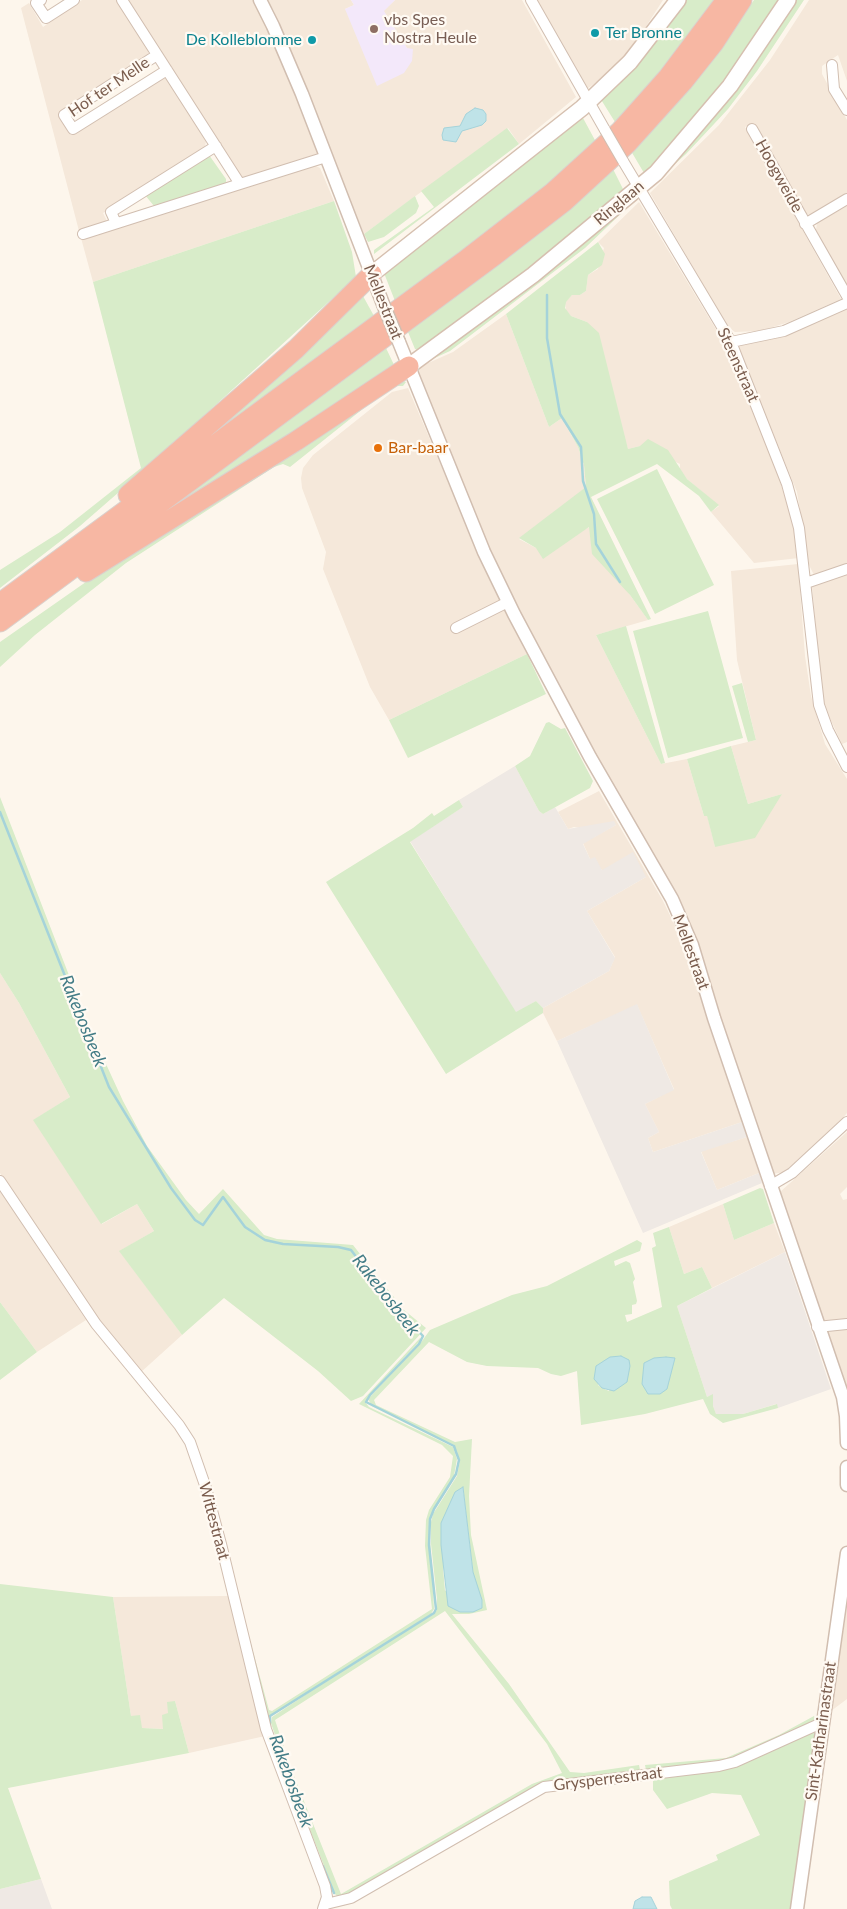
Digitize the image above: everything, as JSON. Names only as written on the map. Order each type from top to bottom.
[{"type":"highway","points":[[0,622],[34,587],[553,192],[620,131],[674,70],[726,0]]},
{"type":"highway","points":[[0,603],[34,587],[494,256],[564,202],[628,143],[683,82],[714,43],[742,0]]},
{"type":"highway","points":[[34,587],[52,556],[147,479],[181,447],[296,349],[372,274]]},
{"type":"highway","points":[[34,587],[78,577],[296,441],[409,366]]},
{"type":"main road","points":[[372,274],[538,145],[589,102],[630,62],[678,0]]},
{"type":"main road","name":"Ringlaan","points":[[409,366],[533,275],[656,173],[730,86],[788,0]]},
{"type":"street","points":[[41,0],[36,3],[46,18],[74,0]]},
{"type":"street","name":"Hof ter Melle","points":[[122,0],[240,184]]},
{"type":"street","name":"Mellestraat","points":[[260,0],[273,26],[484,552],[508,602],[590,757],[672,899],[692,945],[714,1018],[842,1397],[846,1416],[847,1443]]},
{"type":"street","name":"Steenstraat","points":[[531,0],[638,188],[731,342],[788,484],[799,528],[819,705],[828,730],[847,767]]},
{"type":"street","name":"Hof ter Melle","points":[[157,55],[64,115],[74,128],[166,70]]},
{"type":"street","points":[[832,65],[834,89],[847,110]]},
{"type":"street","name":"Hoogweide","points":[[752,129],[847,296]]},
{"type":"street","points":[[116,223],[111,212],[216,146]]},
{"type":"street","points":[[83,234],[326,157]]},
{"type":"street","name":"Hoogweide","points":[[805,224],[847,199]]},
{"type":"street","points":[[731,342],[784,331],[847,303]]},
{"type":"street","points":[[806,583],[847,569]]},
{"type":"street","points":[[456,628],[508,602]]},
{"type":"street","points":[[770,1186],[792,1173],[847,1122]]},
{"type":"street","name":"Wittestraat","points":[[0,1181],[96,1324],[190,1442],[206,1488],[219,1535],[266,1729],[320,1871],[327,1897],[324,1906]]},
{"type":"street","points":[[817,1327],[847,1324]]},
{"type":"street","points":[[847,1467],[847,1485]]},
{"type":"street","name":"Sint-Katharinastraat","points":[[797,1909],[847,1553]]},
{"type":"street","name":"Grysperrestraat","points":[[324,1906],[351,1898],[544,1787],[727,1764],[816,1725],[822,1726]]},
{"type":"shaded area","points":[[82,0],[116,0],[148,50],[148,56],[59,115],[71,135],[162,77],[167,79],[206,141],[205,147],[103,213],[107,221],[79,231],[21,8],[29,3],[43,27]]},
{"type":"shaded area","points":[[127,0],[254,0],[277,48],[319,155],[246,179],[240,177]]},
{"type":"shaded area","points":[[267,0],[351,0],[354,5],[345,9],[407,48],[383,11],[395,0],[522,0],[576,97],[519,144],[508,128],[364,234],[274,11]]},
{"type":"shaded area","name":"vbs Spes Nostra Heule","points":[[351,0],[395,0],[384,11],[407,48],[413,49],[412,61],[404,73],[377,86],[345,9],[354,5]]},
{"type":"shaded area","points":[[537,0],[663,0],[629,53],[606,75],[587,89]]},
{"type":"shaded area","points":[[809,0],[847,0],[847,81],[838,55],[822,66],[822,74],[847,120],[847,195],[814,214],[809,215],[803,212],[754,123],[745,127],[841,299],[789,322],[760,331],[735,332],[728,327],[650,193],[719,125],[770,60]]},
{"type":"shaded area","points":[[316,166],[320,168],[334,201],[93,282],[81,238]]},
{"type":"shaded area","points":[[639,202],[723,341],[776,468],[794,528],[799,558],[754,563],[711,512],[719,506],[687,479],[680,470],[680,464],[640,446],[628,449],[587,322],[571,316],[566,311],[565,302],[572,295],[580,295],[586,291],[588,275],[598,269],[604,248],[598,242]]},
{"type":"shaded area","points":[[847,206],[847,286],[816,230],[817,223]]},
{"type":"shaded area","points":[[847,308],[847,566],[814,575],[809,565],[797,492],[737,345]]},
{"type":"shaded area","points":[[506,314],[549,427],[562,418],[578,447],[584,465],[586,488],[519,539],[536,548],[590,527],[630,595],[648,620],[596,635],[661,764],[687,759],[704,816],[707,815],[715,847],[782,794],[748,804],[731,746],[756,740],[737,660],[731,571],[798,564],[805,656],[811,696],[825,744],[847,779],[847,1113],[830,1133],[784,1172],[773,1174],[697,945],[500,574],[417,373],[417,368],[453,352]]},
{"type":"shaded area","points":[[408,388],[481,559],[527,654],[389,720],[370,687],[323,569],[326,552],[302,488],[301,478],[303,468],[313,455],[392,392]]},
{"type":"shaded area","points":[[847,574],[847,742],[842,744],[827,712],[822,694],[812,586]]},
{"type":"shaded area","points":[[515,766],[539,811],[543,814],[555,807],[568,829],[614,821],[616,825],[583,844],[590,859],[595,857],[602,870],[633,852],[646,877],[587,911],[615,958],[609,971],[543,1008],[536,1001],[516,1013],[410,841],[463,807],[459,800]]},
{"type":"shaded area","points":[[599,791],[663,901],[683,942],[742,1122],[653,1152],[648,1138],[659,1132],[645,1104],[674,1089],[637,1005],[557,1041],[543,1013],[543,1008],[609,971],[615,957],[587,911],[646,877],[602,870],[590,859],[583,843],[616,825],[568,829],[558,812]]},
{"type":"shaded area","points":[[0,973],[19,1003],[70,1097],[34,1120],[102,1224],[137,1204],[154,1231],[120,1251],[182,1335],[140,1373],[100,1324],[0,1173]]},
{"type":"shaded area","points":[[637,1004],[674,1090],[645,1104],[659,1132],[648,1138],[653,1152],[742,1122],[747,1137],[701,1152],[717,1190],[759,1173],[762,1183],[643,1233],[557,1041]]},
{"type":"shaded area","points":[[847,1132],[847,1187],[840,1194],[843,1200],[847,1199],[847,1320],[824,1323],[780,1192]]},
{"type":"shaded area","points":[[747,1137],[759,1173],[717,1190],[701,1151]]},
{"type":"shaded area","points":[[0,1191],[86,1320],[37,1352],[0,1302]]},
{"type":"shaded area","points":[[723,1204],[734,1240],[774,1223],[785,1252],[712,1288],[702,1267],[684,1274],[669,1227]]},
{"type":"shaded area","points":[[785,1252],[831,1389],[778,1408],[776,1404],[743,1414],[716,1414],[713,1406],[713,1395],[707,1397],[677,1306]]},
{"type":"shaded area","points":[[847,1326],[847,1391],[826,1329]]},
{"type":"shaded area","points":[[229,1596],[265,1736],[189,1753],[175,1701],[164,1729],[142,1728],[131,1716],[113,1597]]},
{"type":"shaded area","points":[[847,1607],[847,1699],[831,1711]]},
{"type":"shaded area","points":[[41,1879],[52,1909],[0,1909],[0,1889]]},
{"type":"green space","points":[[684,0],[715,0],[653,81],[615,122],[600,98]]},
{"type":"green space","points":[[754,0],[783,0],[737,69],[688,128],[644,173],[631,151],[722,46]]},
{"type":"green space","points":[[794,0],[804,0],[757,71],[728,109],[686,154],[656,181]]},
{"type":"green space","points":[[580,118],[583,118],[596,142],[536,194],[395,301],[384,273]]},
{"type":"green space","points":[[507,128],[519,144],[374,254],[374,250],[434,207],[421,191]]},
{"type":"green space","points":[[209,155],[226,179],[226,184],[154,206],[145,195]]},
{"type":"green space","points":[[613,169],[625,193],[556,252],[418,350],[415,349],[408,332]]},
{"type":"green space","points":[[415,196],[419,206],[416,213],[384,237],[368,242],[364,234]]},
{"type":"green space","points":[[334,201],[352,252],[356,277],[142,472],[80,526],[0,588],[0,570],[60,532],[141,468],[93,282]]},
{"type":"green space","points":[[631,204],[585,248],[450,351],[428,361]]},
{"type":"green space","points":[[598,242],[605,254],[602,265],[588,275],[586,291],[580,295],[572,295],[566,302],[565,308],[571,316],[587,322],[599,333],[628,449],[640,446],[648,439],[668,450],[687,479],[719,505],[711,512],[699,496],[657,464],[591,497],[651,619],[648,620],[630,595],[592,554],[589,527],[543,559],[536,548],[519,538],[586,487],[584,465],[578,447],[562,418],[549,427],[506,314]]},
{"type":"green space","points":[[363,296],[374,316],[130,498]]},
{"type":"green space","points":[[386,348],[395,367],[119,544],[240,454]]},
{"type":"green space","points":[[398,379],[406,382],[403,386],[395,386],[369,404],[290,467],[283,464],[274,467],[126,563],[35,635],[0,667],[0,642],[136,547]]},
{"type":"green space","points":[[657,469],[714,585],[655,614],[597,499]]},
{"type":"green space","points":[[708,611],[743,738],[668,758],[633,631]]},
{"type":"green space","points":[[626,626],[665,763],[661,764],[596,635]]},
{"type":"green space","points":[[527,654],[546,694],[408,758],[389,720]]},
{"type":"green space","points":[[742,683],[756,740],[748,742],[732,686]]},
{"type":"green space","points":[[549,722],[561,729],[565,728],[593,781],[590,788],[543,814],[539,811],[515,766],[530,756],[546,723]]},
{"type":"green space","points":[[731,746],[748,804],[782,794],[755,838],[715,847],[707,816],[704,816],[687,759]]},
{"type":"green space","points":[[0,797],[89,1027],[123,1101],[147,1146],[186,1200],[199,1214],[223,1189],[264,1235],[277,1239],[353,1245],[404,1310],[426,1328],[363,1396],[351,1401],[318,1371],[224,1298],[182,1335],[119,1251],[154,1231],[137,1204],[101,1224],[33,1120],[70,1097],[19,1003],[0,973]]},
{"type":"green space","points":[[459,800],[463,807],[410,842],[516,1012],[536,1001],[543,1008],[543,1013],[446,1074],[326,882],[413,828],[432,813],[434,816]]},
{"type":"green space","points":[[760,1188],[763,1189],[774,1223],[734,1240],[723,1204]]},
{"type":"green space","points":[[669,1227],[684,1274],[702,1267],[712,1288],[677,1306],[707,1397],[713,1394],[713,1406],[716,1414],[743,1414],[777,1404],[778,1408],[723,1423],[710,1414],[703,1399],[645,1414],[581,1425],[577,1371],[561,1376],[538,1368],[487,1366],[467,1362],[429,1342],[374,1400],[376,1405],[455,1442],[472,1439],[469,1496],[471,1535],[487,1610],[469,1614],[452,1614],[509,1684],[570,1772],[584,1773],[639,1765],[640,1770],[549,1783],[348,1895],[338,1897],[335,1894],[287,1771],[271,1723],[272,1717],[343,1670],[267,1718],[236,1589],[269,1710],[272,1711],[432,1609],[425,1546],[426,1520],[429,1510],[450,1477],[453,1456],[442,1445],[359,1404],[420,1338],[421,1340],[370,1394],[365,1402],[369,1407],[453,1447],[457,1459],[454,1476],[433,1510],[429,1523],[434,1609],[431,1614],[354,1663],[434,1614],[437,1610],[437,1599],[431,1544],[431,1522],[433,1514],[457,1476],[460,1461],[454,1445],[372,1406],[368,1399],[430,1330],[512,1295],[547,1286],[637,1240],[642,1243],[640,1251],[614,1261],[615,1266],[626,1261],[630,1263],[635,1279],[633,1282],[637,1301],[636,1304],[632,1305],[632,1314],[625,1315],[627,1322],[662,1307],[652,1248],[656,1246],[653,1233]],"holes":[[[621,1356],[609,1391],[602,1388],[598,1385],[617,1357]],[[463,1487],[473,1572],[445,1591],[443,1568]],[[445,1611],[547,1744],[562,1773],[532,1784],[341,1894],[292,1771],[275,1720]]]},
{"type":"green space","points":[[0,1302],[37,1352],[0,1380]]},
{"type":"green space","points":[[0,1584],[113,1597],[131,1716],[140,1715],[142,1728],[163,1729],[162,1715],[168,1713],[167,1702],[175,1701],[189,1753],[8,1788],[41,1879],[0,1889]]},
{"type":"green space","points":[[814,1716],[816,1720],[810,1724],[748,1753],[710,1765],[646,1770],[645,1765],[726,1758],[779,1735]]},
{"type":"green space","points":[[811,1731],[815,1734],[791,1909],[672,1909],[670,1905],[669,1881],[718,1860],[716,1855],[760,1835],[741,1795],[712,1793],[667,1809],[653,1790],[653,1779],[731,1768]]},
{"type":"water","points":[[475,108],[483,110],[486,114],[486,121],[482,125],[462,131],[456,142],[443,140],[444,128],[460,126],[466,114]]},
{"type":"water","points":[[621,1356],[629,1360],[630,1366],[627,1382],[614,1391],[602,1388],[594,1379],[596,1366],[610,1357]]},
{"type":"water","points":[[654,1358],[675,1358],[667,1389],[660,1394],[648,1394],[642,1384],[644,1363]]},
{"type":"water","points":[[463,1487],[473,1572],[482,1600],[482,1608],[473,1612],[460,1612],[448,1606],[441,1545],[441,1523],[455,1492]]},
{"type":"water","points":[[642,1897],[651,1897],[657,1909],[633,1909],[635,1901]]},
{"type":"waterway","points":[[547,295],[547,338],[560,414],[581,447],[583,481],[594,514],[596,544],[620,582]]},
{"type":"waterway","name":"Rakebosbeek","points":[[0,812],[109,1087],[171,1188],[195,1220],[203,1225],[223,1197],[245,1227],[265,1240],[283,1244],[338,1247],[351,1250],[390,1301],[423,1336],[419,1344],[370,1395],[366,1402],[454,1446],[459,1460],[456,1474],[434,1509],[430,1519],[429,1545],[436,1609],[434,1613],[270,1716],[270,1723]]},
{"type":"waterway","name":"Rakebosbeek","points":[[323,1866],[334,1893]]},
{"type":"place","name":"vbs Spes Nostra Heule","points":[[374,29]]},
{"type":"place","name":"Ter Bronne","points":[[595,33]]},
{"type":"place","name":"De Kolleblomme","points":[[312,40]]},
{"type":"place","name":"Bar-baar","points":[[378,448]]}]
